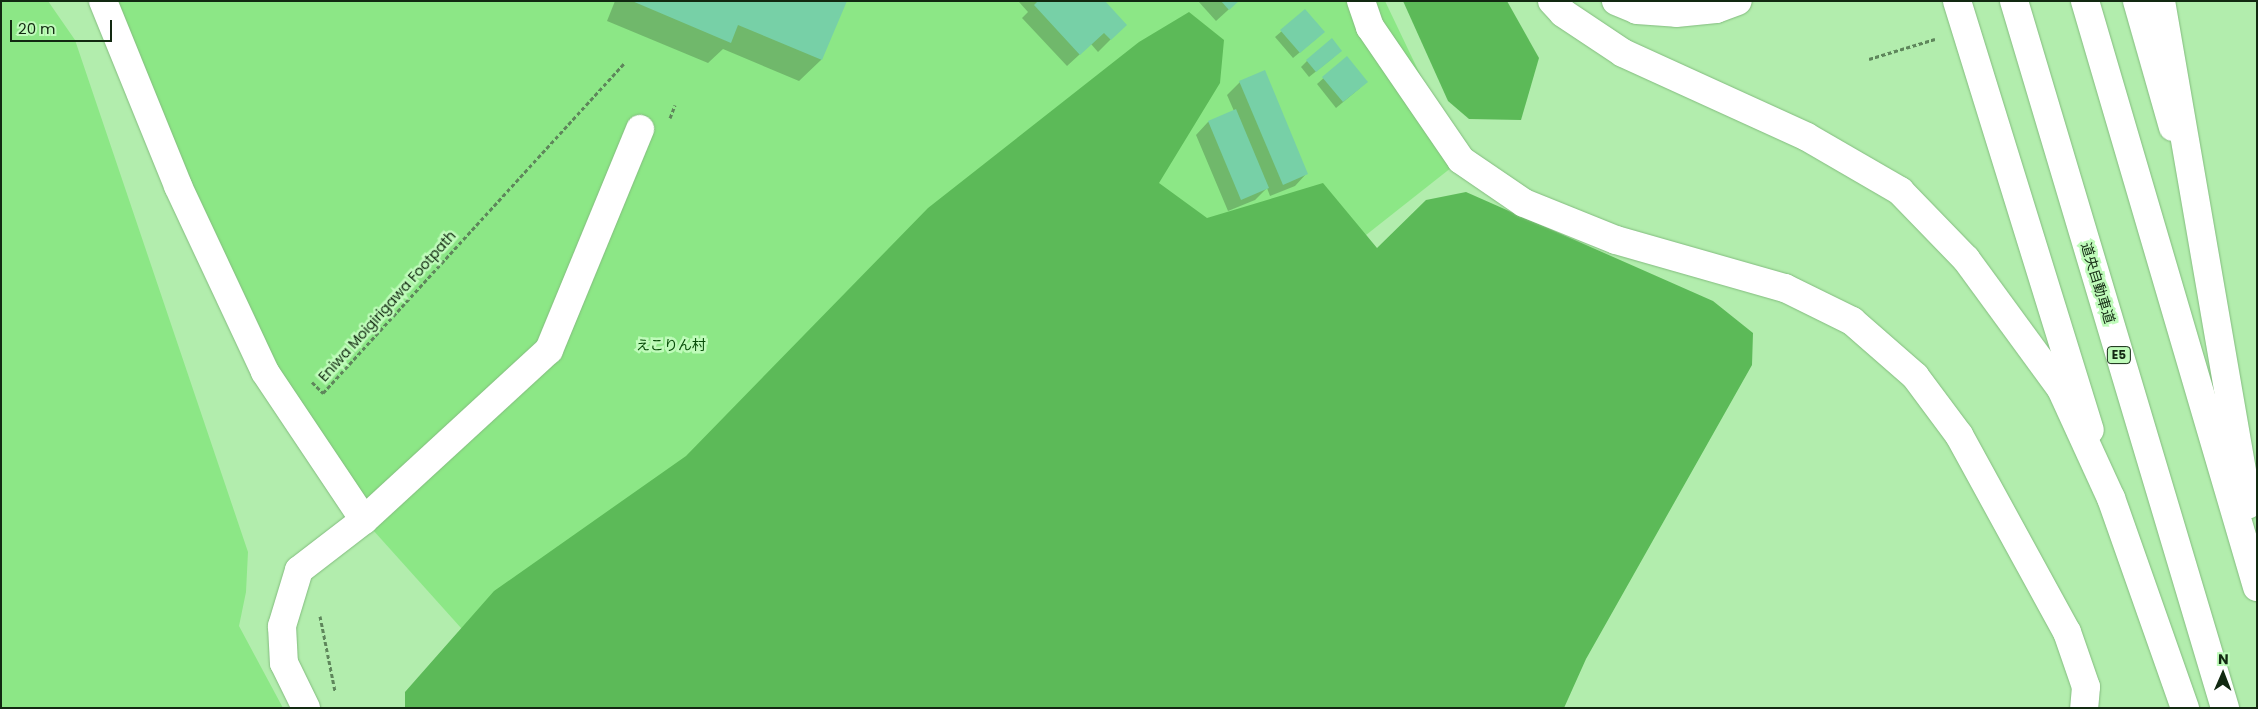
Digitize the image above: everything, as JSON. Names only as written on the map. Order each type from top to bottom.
[{"type":"main road","points":[[103,1],[178,186],[265,372],[364,520]]},
{"type":"main road","points":[[1361,1],[1370,27],[1461,160],[1469,166],[1524,203],[1616,240],[1785,288],[1852,321],[1915,376],[1959,435],[2067,632],[2086,687],[2084,708]]},
{"type":"main road","points":[[1552,1],[1563,13],[1623,53],[1807,137],[1900,191],[1966,259],[2062,389],[2111,498]]},
{"type":"main road","points":[[1616,1],[1637,10],[1676,13],[1716,9],[1738,1]]},
{"type":"main road","points":[[1957,1],[2111,498],[2185,708]]},
{"type":"main road","name":"道央自動車道","points":[[2014,1],[2225,708]]},
{"type":"main road","points":[[2085,1],[2257,587]]},
{"type":"main road","points":[[2137,1],[2198,217]]},
{"type":"main road","points":[[2161,1],[2257,553]]},
{"type":"main road","points":[[306,708],[284,663],[282,626],[299,570],[364,520],[549,350],[640,130]]},
{"type":"path","points":[[1869,59],[1941,37]]},
{"type":"path","name":"Eniwa Moigirigawa Footpath","points":[[310,379],[323,393],[625,62]]},
{"type":"green space","points":[[1,1],[48,1],[75,40],[248,552],[246,592],[239,626],[283,708],[1,708]]},
{"type":"green space","name":"えこりん村","points":[[106,1],[1385,1],[1461,160],[767,708],[533,708],[364,520],[265,372]]},
{"type":"green space","points":[[1403,1],[1507,1],[1539,58],[1521,120],[1469,119],[1448,101]]},
{"type":"green space","points":[[1189,12],[1224,40],[1220,83],[1159,183],[1207,218],[1323,183],[1377,248],[1426,200],[1466,192],[1713,301],[1753,333],[1752,365],[1586,659],[1564,708],[405,708],[405,692],[494,591],[686,456],[928,208],[1139,42]]},
{"type":"building","points":[[632,1],[847,1],[822,60],[738,25],[731,43]]},
{"type":"building","points":[[1038,1],[1105,1],[1127,25],[1111,40],[1104,33],[1080,55],[1034,5]]},
{"type":"building","points":[[1221,1],[1239,1],[1229,10]]},
{"type":"building","points":[[1305,9],[1325,32],[1300,53],[1280,30]]},
{"type":"building","points":[[1332,38],[1342,51],[1316,72],[1306,60]]},
{"type":"building","points":[[1347,56],[1368,82],[1343,102],[1322,77]]},
{"type":"building","points":[[1265,70],[1308,174],[1283,185],[1239,81]]},
{"type":"building","points":[[1236,109],[1269,188],[1241,200],[1208,121]]}]
